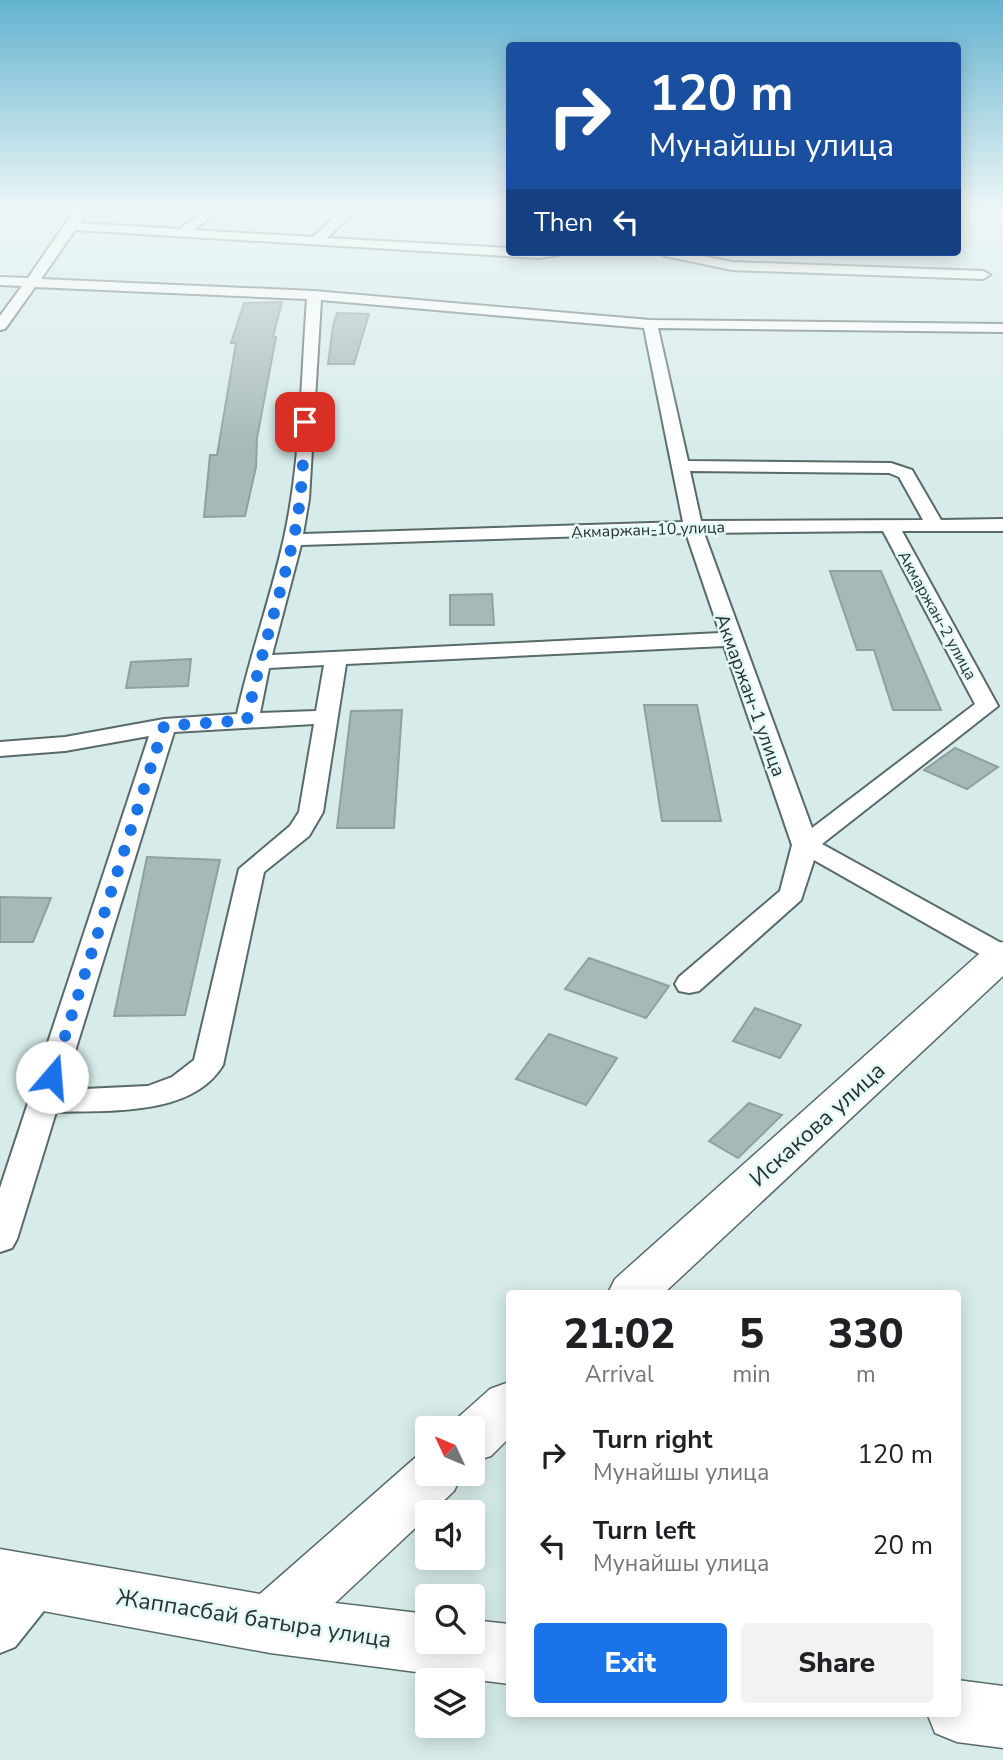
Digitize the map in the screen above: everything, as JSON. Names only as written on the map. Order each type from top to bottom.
[{"type":"street","points":[[0,325],[27,288]]},
{"type":"street","points":[[165,288],[314,295],[650,324],[1003,328]]},
{"type":"street","points":[[247,720],[259,662],[293,540],[300,499],[314,295]]},
{"type":"street","name":"Акмаржан-1 улица","points":[[650,324],[693,527],[730,639],[805,845]]},
{"type":"street","points":[[680,466],[891,468],[906,474],[935,525]]},
{"type":"street","name":"Акмаржан-10 улица","points":[[293,540],[693,527],[1003,524]]},
{"type":"street","name":"Акмаржан-2 улица","points":[[805,845],[987,706],[889,525]]},
{"type":"street","points":[[259,662],[730,639]]},
{"type":"street","points":[[44,1102],[151,1097],[183,1085],[208,1065],[252,869],[300,831],[311,812],[336,658]]},
{"type":"street","points":[[0,749],[65,744],[164,726],[326,718]]},
{"type":"street","points":[[0,1239],[164,726]]},
{"type":"street","points":[[689,984],[792,894],[805,845],[1003,954]]},
{"type":"street","name":"Искакова улица","points":[[635,1290],[1003,954]]},
{"type":"street","points":[[485,1427],[506,1408]]},
{"type":"street","points":[[270,1624],[422,1486]]},
{"type":"street","points":[[0,1632],[20,1580]]},
{"type":"street","name":"Жаппасбай батыра улица","points":[[20,1580],[270,1624],[506,1654]]},
{"type":"street","points":[[961,1712],[1003,1717]]},
{"type":"building","points":[[282,302],[273,337],[276,337],[257,438],[256,467],[245,516],[204,517],[210,455],[217,455],[236,343],[231,343],[244,303]]},
{"type":"building","points":[[337,313],[369,314],[354,364],[328,364]]},
{"type":"building","points":[[830,571],[881,571],[941,710],[893,710],[874,650],[857,650]]},
{"type":"building","points":[[492,594],[494,625],[450,625],[450,595]]},
{"type":"building","points":[[191,659],[188,686],[126,688],[131,662]]},
{"type":"building","points":[[644,705],[697,705],[721,821],[662,821]]},
{"type":"building","points":[[402,710],[394,828],[337,828],[351,711]]},
{"type":"building","points":[[955,748],[998,767],[967,789],[924,770]]},
{"type":"building","points":[[147,857],[220,860],[185,1015],[114,1016]]},
{"type":"building","points":[[0,897],[51,898],[33,942],[0,942]]},
{"type":"building","points":[[589,958],[669,986],[646,1018],[565,989]]},
{"type":"building","points":[[755,1008],[801,1025],[780,1058],[733,1041]]},
{"type":"building","points":[[549,1034],[617,1058],[586,1105],[516,1079]]},
{"type":"building","points":[[749,1103],[782,1115],[738,1158],[709,1141]]},
{"type":"route","points":[[52,1077],[164,726],[247,720],[259,662],[293,540],[300,499],[305,422]]}]
